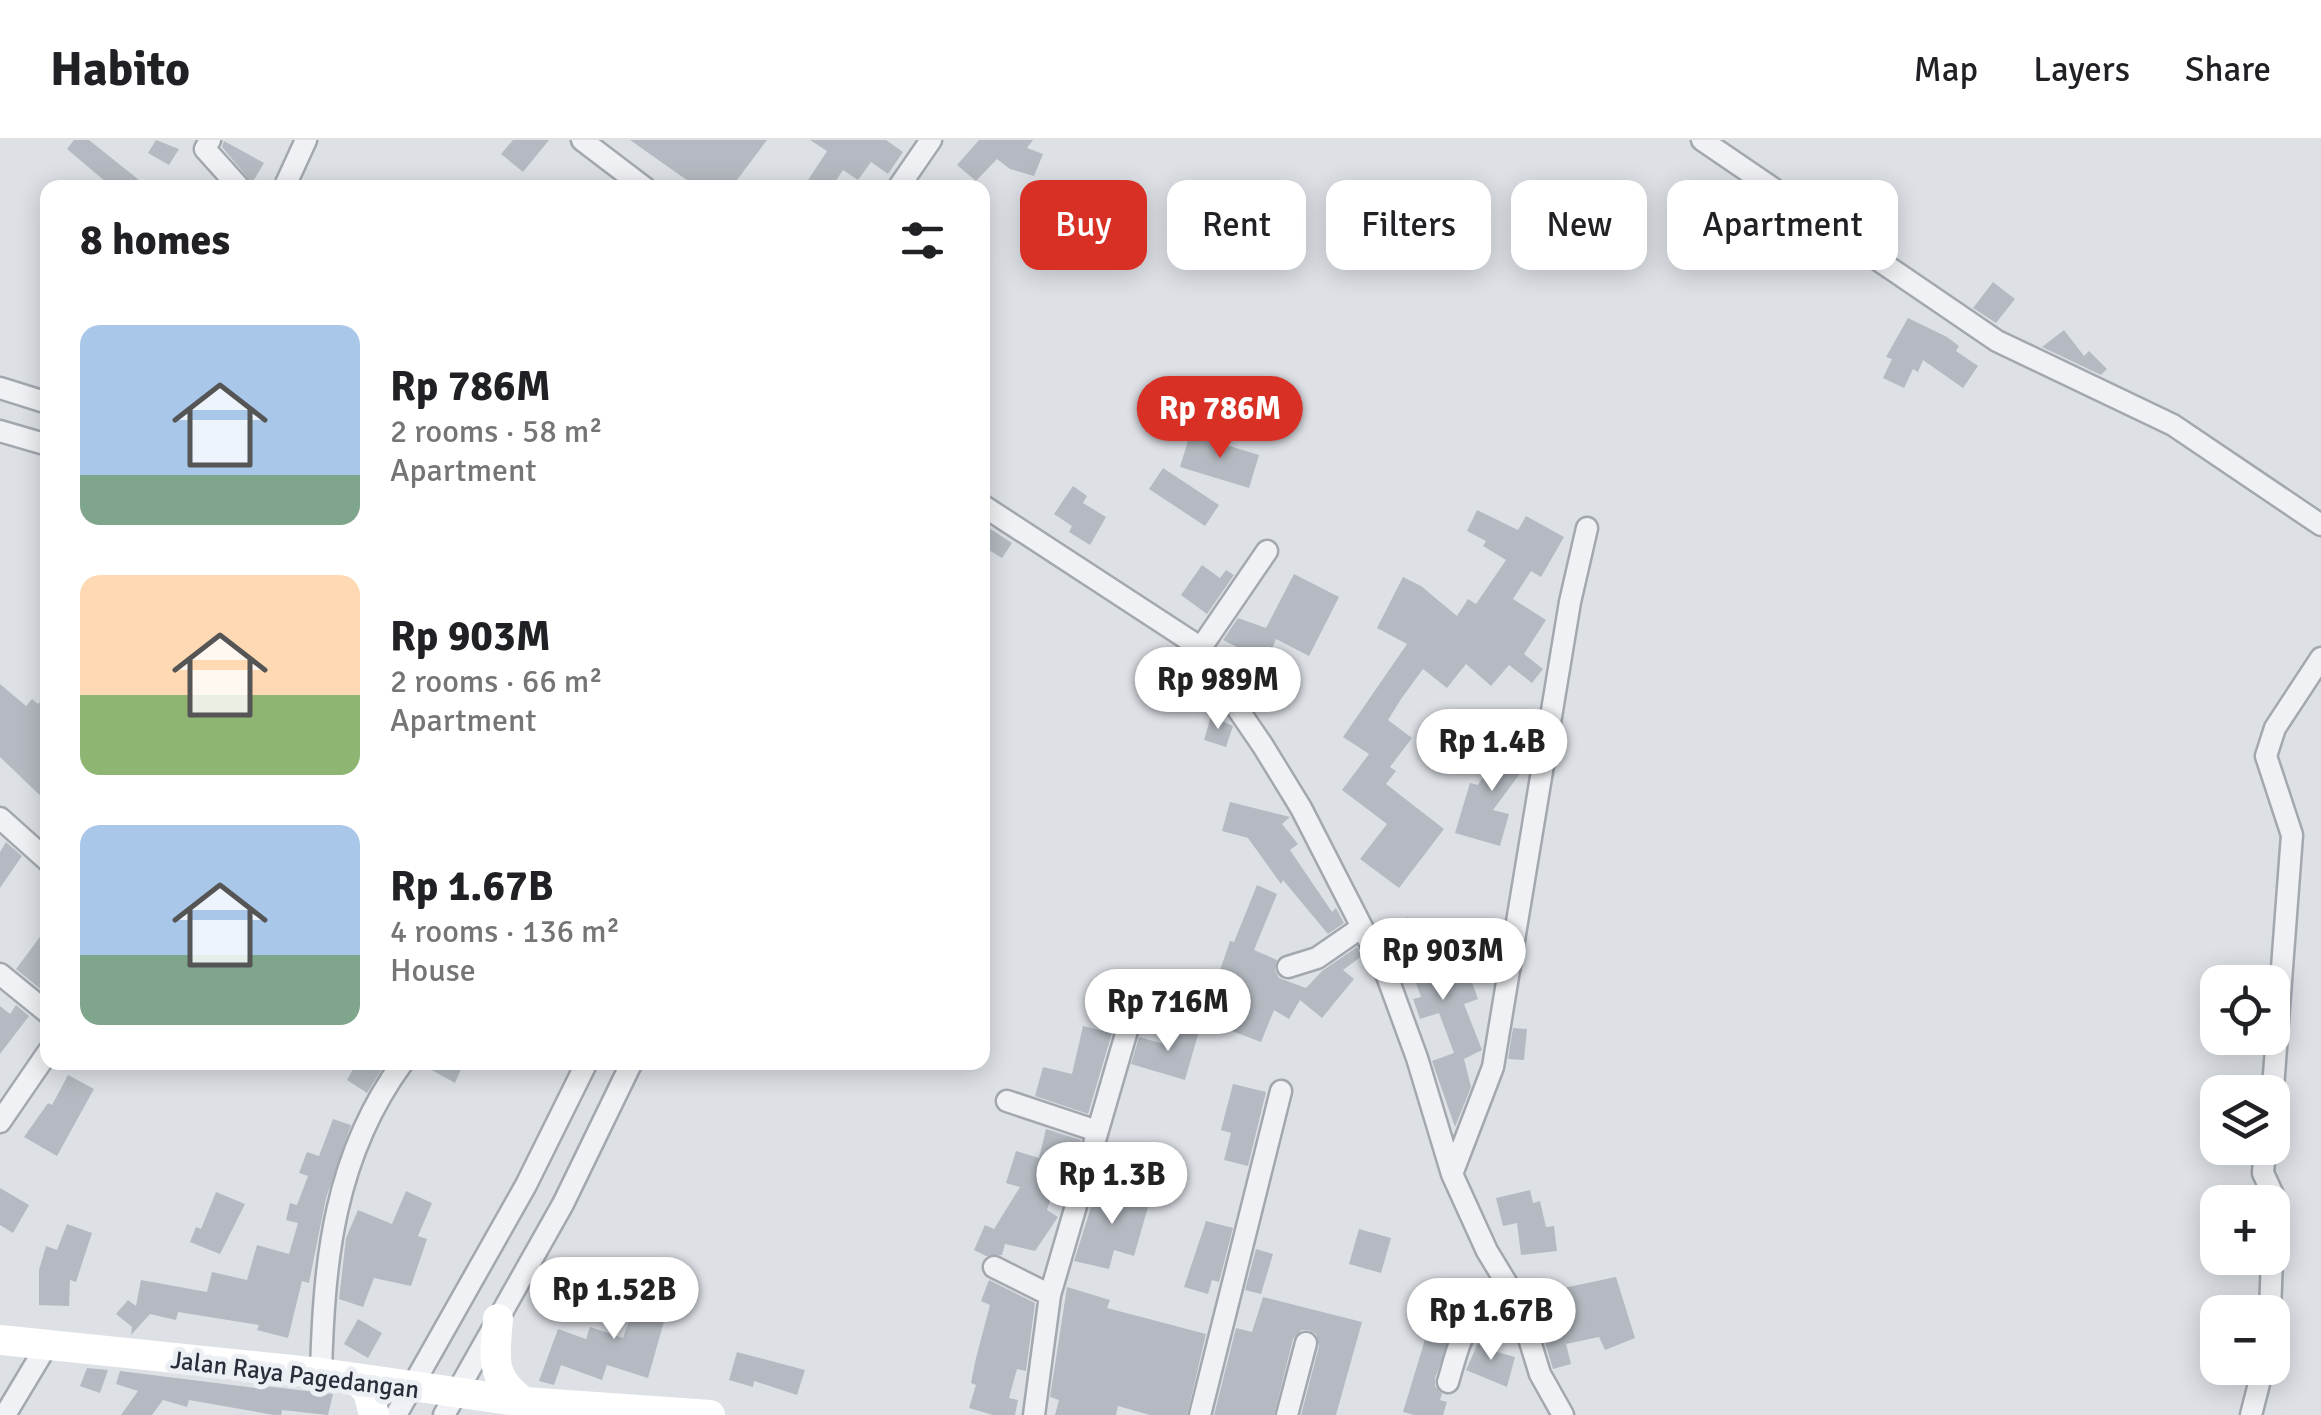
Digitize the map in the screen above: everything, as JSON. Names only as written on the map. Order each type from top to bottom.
[{"type":"street","points":[[288,180],[306,140]]},
{"type":"street","points":[[582,140],[634,180]]},
{"type":"street","points":[[904,180],[931,140]]},
{"type":"street","points":[[1702,140],[1997,341],[2173,425],[2321,524]]},
{"type":"street","points":[[203,143],[233,180]]},
{"type":"street","points":[[0,388],[40,400]]},
{"type":"street","points":[[0,431],[40,443]]},
{"type":"street","points":[[990,510],[1200,649],[1301,808],[1386,976],[1417,1058],[1452,1174],[1487,1252],[1518,1302],[1540,1374],[1563,1415]]},
{"type":"street","points":[[1452,1174],[1493,1068],[1570,602],[1587,528]]},
{"type":"street","points":[[1200,649],[1267,551]]},
{"type":"street","points":[[2274,1075],[2292,835],[2266,756],[2276,728],[2321,658]]},
{"type":"street","points":[[0,818],[40,854]]},
{"type":"street","points":[[1288,967],[1317,958],[1362,927]]},
{"type":"street","points":[[0,974],[40,1006]]},
{"type":"street","points":[[1034,1415],[1050,1294],[1128,1027]]},
{"type":"street","points":[[0,1122],[40,1064]]},
{"type":"street","points":[[321,1373],[324,1278],[340,1192],[360,1140],[399,1070]]},
{"type":"street","points":[[396,1415],[526,1185],[583,1070]]},
{"type":"street","points":[[450,1405],[563,1204],[628,1070]]},
{"type":"street","points":[[1200,1415],[1281,1091]]},
{"type":"street","points":[[1007,1101],[1097,1131]]},
{"type":"street","points":[[994,1267],[1050,1294]]},
{"type":"street","points":[[1448,1382],[1461,1336],[1468,1326],[1480,1315],[1518,1302]]},
{"type":"street","points":[[498,1318],[496,1371],[504,1388],[524,1402]]},
{"type":"street","name":"Jalan Raya Pagedangan","points":[[0,1340],[321,1373],[412,1388],[450,1405],[524,1402],[710,1415]]},
{"type":"street","points":[[1287,1415],[1306,1343]]},
{"type":"street","points":[[5,1415],[47,1345]]},
{"type":"street","points":[[354,1378],[368,1391],[374,1415]]},
{"type":"street","points":[[2251,1415],[2259,1385]]},
{"type":"building","points":[[74,140],[89,140],[139,180],[104,180],[67,149]]},
{"type":"building","points":[[156,140],[179,149],[169,165],[148,153]]},
{"type":"building","points":[[513,140],[549,140],[523,172],[501,154]]},
{"type":"building","points":[[630,140],[767,140],[737,180],[687,180]]},
{"type":"building","points":[[810,140],[886,140],[903,152],[888,174],[871,162],[858,180],[843,170],[836,180],[808,180],[827,151]]},
{"type":"building","points":[[979,140],[1033,140],[1027,148],[1043,154],[1034,176],[1010,169],[997,159],[975,180],[957,165]]},
{"type":"building","points":[[224,141],[264,163],[254,180],[250,180],[222,147]]},
{"type":"building","points":[[1993,282],[2015,299],[1996,323],[1973,308]]},
{"type":"building","points":[[1908,318],[1947,337],[1959,346],[1956,351],[1978,366],[1963,388],[1923,360],[1918,372],[1913,369],[1904,388],[1883,378],[1892,359],[1886,357]]},
{"type":"building","points":[[2064,330],[2084,356],[2089,351],[2107,369],[2101,375],[2042,347]]},
{"type":"building","points":[[1190,434],[1259,455],[1249,488],[1180,467]]},
{"type":"building","points":[[1163,468],[1219,505],[1205,526],[1149,489]]},
{"type":"building","points":[[1073,486],[1087,496],[1083,503],[1106,517],[1090,545],[1069,532],[1072,526],[1054,514]]},
{"type":"building","points":[[1477,510],[1518,530],[1526,516],[1564,537],[1541,577],[1531,571],[1513,599],[1546,620],[1524,654],[1543,669],[1532,683],[1509,665],[1491,686],[1466,664],[1447,688],[1423,669],[1401,699],[1388,720],[1412,738],[1390,767],[1396,771],[1386,784],[1444,829],[1399,888],[1360,859],[1387,824],[1342,790],[1369,754],[1343,737],[1407,644],[1377,628],[1403,577],[1421,586],[1457,616],[1468,599],[1476,604],[1506,560],[1483,546],[1486,541],[1467,531]]},
{"type":"building","points":[[990,529],[1012,543],[1002,558],[990,551]]},
{"type":"building","points":[[1202,565],[1220,578],[1226,570],[1234,575],[1207,614],[1181,595]]},
{"type":"building","points":[[1294,574],[1339,597],[1309,656],[1276,639],[1258,685],[1231,674],[1239,648],[1223,640],[1238,618],[1266,628]]},
{"type":"building","points":[[0,684],[26,706],[32,699],[40,702],[40,795],[0,757]]},
{"type":"building","points":[[1211,716],[1233,726],[1226,747],[1204,740]]},
{"type":"building","points":[[1513,729],[1530,739],[1515,763],[1524,768],[1493,810],[1509,814],[1500,846],[1455,833],[1470,783],[1478,785]]},
{"type":"building","points":[[1230,802],[1290,817],[1282,824],[1298,844],[1290,850],[1332,912],[1336,908],[1344,923],[1328,934],[1283,880],[1281,884],[1248,838],[1222,831]]},
{"type":"building","points":[[6,842],[22,856],[0,888],[0,852]]},
{"type":"building","points":[[1257,885],[1277,894],[1254,950],[1277,960],[1275,970],[1279,978],[1306,988],[1322,971],[1357,947],[1362,956],[1343,970],[1354,979],[1322,1018],[1300,1000],[1289,1019],[1274,1010],[1261,1042],[1203,1020],[1230,941],[1234,942]]},
{"type":"building","points":[[1408,917],[1419,938],[1441,927],[1456,959],[1469,954],[1476,972],[1469,974],[1478,999],[1464,1004],[1482,1050],[1464,1059],[1471,1087],[1455,1127],[1432,1061],[1454,1053],[1439,1013],[1420,1019],[1413,999],[1421,997],[1413,975],[1417,973],[1400,938],[1387,945],[1380,931]]},
{"type":"building","points":[[40,937],[40,988],[16,969]]},
{"type":"building","points":[[16,1005],[29,1016],[0,1054],[0,1006],[10,1014]]},
{"type":"building","points":[[1177,1025],[1199,1031],[1185,1080],[1131,1064],[1139,1037],[1171,1046]]},
{"type":"building","points":[[1083,1026],[1112,1033],[1088,1114],[1035,1096],[1043,1067],[1072,1074]]},
{"type":"building","points":[[1513,1028],[1527,1029],[1524,1060],[1508,1059]]},
{"type":"building","points":[[353,1070],[381,1070],[367,1093],[347,1080]]},
{"type":"building","points":[[431,1070],[461,1070],[455,1083]]},
{"type":"building","points":[[68,1075],[94,1089],[57,1156],[24,1137],[48,1103],[52,1105]]},
{"type":"building","points":[[1233,1084],[1266,1092],[1248,1166],[1224,1160],[1231,1133],[1221,1130]]},
{"type":"building","points":[[333,1119],[351,1125],[326,1198],[309,1283],[302,1281],[288,1338],[257,1330],[259,1325],[178,1312],[176,1320],[150,1314],[131,1335],[132,1327],[116,1314],[128,1300],[136,1306],[141,1280],[207,1292],[212,1272],[247,1280],[257,1245],[289,1254],[298,1223],[286,1220],[290,1203],[297,1205],[308,1176],[299,1173],[307,1152],[319,1156]]},
{"type":"building","points":[[1046,1129],[1081,1140],[1074,1163],[1063,1160],[1047,1210],[1058,1217],[1035,1251],[1005,1244],[1002,1255],[986,1256],[974,1250],[985,1225],[994,1229],[1020,1187],[1006,1183],[1016,1151],[1039,1158]]},
{"type":"building","points":[[1098,1185],[1150,1200],[1134,1256],[1114,1250],[1109,1269],[1074,1261]]},
{"type":"building","points":[[0,1188],[29,1205],[13,1233],[0,1225]]},
{"type":"building","points":[[1530,1190],[1533,1203],[1540,1201],[1546,1227],[1554,1226],[1557,1251],[1521,1255],[1517,1223],[1503,1226],[1496,1198]]},
{"type":"building","points":[[406,1191],[432,1203],[418,1236],[427,1239],[411,1286],[374,1278],[363,1307],[339,1299],[346,1238],[358,1210],[392,1224]]},
{"type":"building","points":[[216,1192],[245,1204],[220,1254],[190,1242],[196,1227],[201,1229]]},
{"type":"building","points":[[1206,1221],[1233,1228],[1219,1282],[1212,1280],[1208,1294],[1184,1287]]},
{"type":"building","points":[[67,1224],[92,1233],[76,1282],[70,1280],[69,1306],[39,1305],[39,1270],[46,1246],[57,1250]]},
{"type":"building","points":[[1359,1229],[1391,1238],[1381,1273],[1349,1264]]},
{"type":"building","points":[[1256,1249],[1273,1254],[1261,1294],[1245,1290]]},
{"type":"building","points":[[1616,1277],[1635,1338],[1605,1350],[1599,1337],[1566,1344],[1571,1364],[1553,1369],[1540,1326],[1550,1321],[1544,1292]]},
{"type":"building","points":[[1440,1278],[1470,1287],[1435,1378],[1435,1386],[1442,1394],[1440,1400],[1447,1402],[1443,1415],[1414,1415],[1403,1412],[1427,1333],[1414,1329],[1421,1302],[1432,1305]]},
{"type":"building","points":[[989,1280],[1035,1303],[1026,1371],[1017,1369],[1009,1398],[1018,1400],[1015,1415],[993,1415],[969,1408],[976,1385],[971,1383],[976,1358],[990,1305],[981,1301]]},
{"type":"building","points":[[642,1283],[672,1293],[648,1378],[607,1365],[602,1380],[561,1365],[554,1385],[539,1381],[558,1329],[586,1339],[590,1327],[623,1338]]},
{"type":"building","points":[[1067,1287],[1110,1300],[1107,1308],[1206,1334],[1187,1415],[1150,1415],[1118,1406],[1116,1415],[1055,1415],[1059,1400],[1050,1397]]},
{"type":"building","points":[[1263,1297],[1362,1322],[1336,1415],[1301,1415],[1319,1346],[1316,1334],[1302,1330],[1293,1339],[1274,1415],[1214,1415],[1236,1328],[1252,1332]]},
{"type":"building","points":[[358,1319],[382,1333],[368,1358],[344,1344]]},
{"type":"building","points":[[1482,1334],[1493,1337],[1490,1350],[1515,1357],[1507,1387],[1466,1370]]},
{"type":"building","points":[[737,1352],[805,1370],[797,1395],[754,1381],[753,1387],[729,1380]]},
{"type":"building","points":[[87,1368],[108,1370],[100,1393],[80,1386]]},
{"type":"building","points":[[120,1371],[333,1394],[328,1415],[282,1410],[281,1415],[274,1415],[189,1400],[187,1407],[163,1400],[152,1415],[121,1415],[138,1391],[116,1384]]}]
